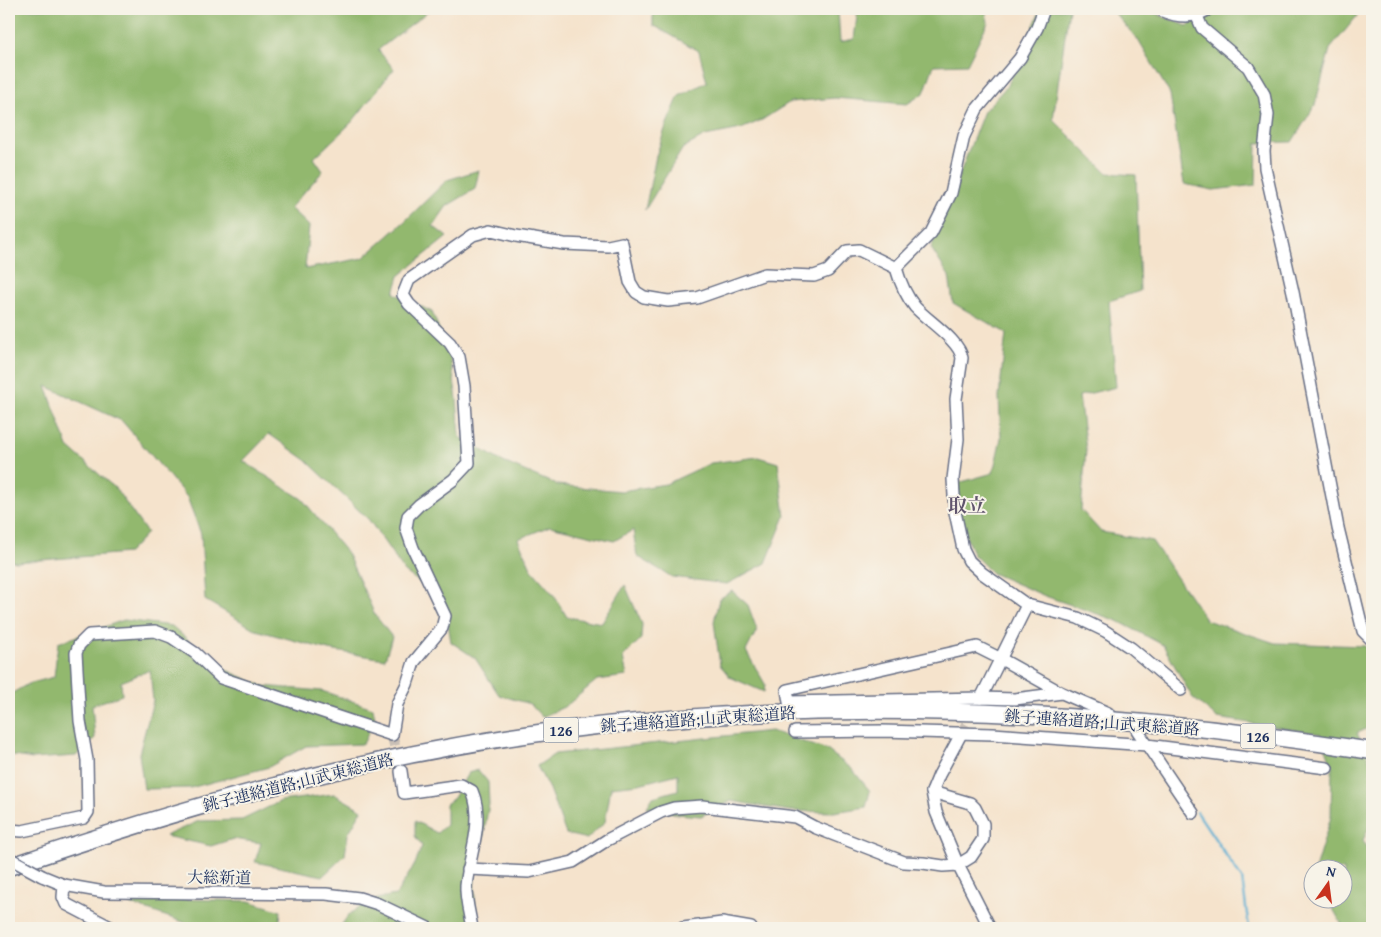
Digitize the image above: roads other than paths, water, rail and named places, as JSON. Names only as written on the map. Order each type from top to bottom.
[{"type":"highway","name":"銚子連絡道路;山武東総道路","points":[[9,867],[92,838],[289,782],[378,762],[551,731],[704,716],[846,711],[1020,715],[1315,742],[1372,752]]},
{"type":"main road","points":[[1163,9],[1184,14],[1200,11]]},
{"type":"street","points":[[896,268],[931,233],[950,193],[964,136],[977,109],[1020,58],[1037,28],[1044,9]]},
{"type":"street","points":[[1200,11],[1202,28],[1248,67],[1264,94],[1268,115],[1264,151],[1265,168],[1293,292],[1338,528],[1363,631],[1372,640]]},
{"type":"street","points":[[9,830],[22,831],[84,818],[88,812],[87,760],[80,721],[76,653],[78,645],[89,636],[155,631],[171,637],[195,653],[221,678],[392,735],[397,704],[407,684],[414,662],[442,628],[445,616],[413,548],[406,528],[408,516],[419,505],[453,480],[469,463],[464,386],[460,357],[450,343],[409,304],[403,295],[409,280],[473,235],[491,230],[564,244],[608,246],[622,243],[630,282],[636,292],[644,297],[668,301],[697,298],[765,274],[814,276],[828,271],[847,251],[859,250],[896,268],[908,297],[915,306],[931,323],[956,344],[961,351],[962,358],[956,399],[958,439],[953,479],[955,512],[963,549],[969,561],[982,573],[1027,604],[1078,618],[1105,631],[1131,648],[1182,690]]},
{"type":"street","points":[[981,698],[1027,604]]},
{"type":"street","points":[[1062,693],[1015,699],[789,702],[787,690],[977,647],[1062,693],[1108,713]]},
{"type":"street","points":[[1136,726],[1193,813]]},
{"type":"street","points":[[795,732],[993,734],[1147,745],[1327,768]]},
{"type":"street","points":[[961,734],[932,792],[936,812],[958,865],[990,928]]},
{"type":"street","points":[[401,771],[404,793],[461,785],[472,791],[477,807],[476,828],[466,889],[472,928]]},
{"type":"street","points":[[468,869],[529,872],[573,862],[608,840],[661,812],[674,808],[702,806],[795,816],[822,830],[904,862],[923,862],[943,866],[958,865],[971,857],[983,839],[983,824],[975,808],[970,803],[932,792]]},
{"type":"street","name":"大総新道","points":[[9,858],[42,876],[64,885],[104,892],[334,895],[359,898],[378,904],[428,928]]},
{"type":"street","points":[[64,885],[63,897],[66,904],[112,928]]},
{"type":"street","points":[[683,928],[722,923],[752,928]]},
{"type":"waterway","points":[[1197,812],[1242,879],[1249,928]]},
{"type":"tunnel","points":[[961,734],[976,708]]},
{"type":"tunnel","points":[[392,735],[399,764]]},
{"type":"district","name":"取立","points":[[967,505]]}]
